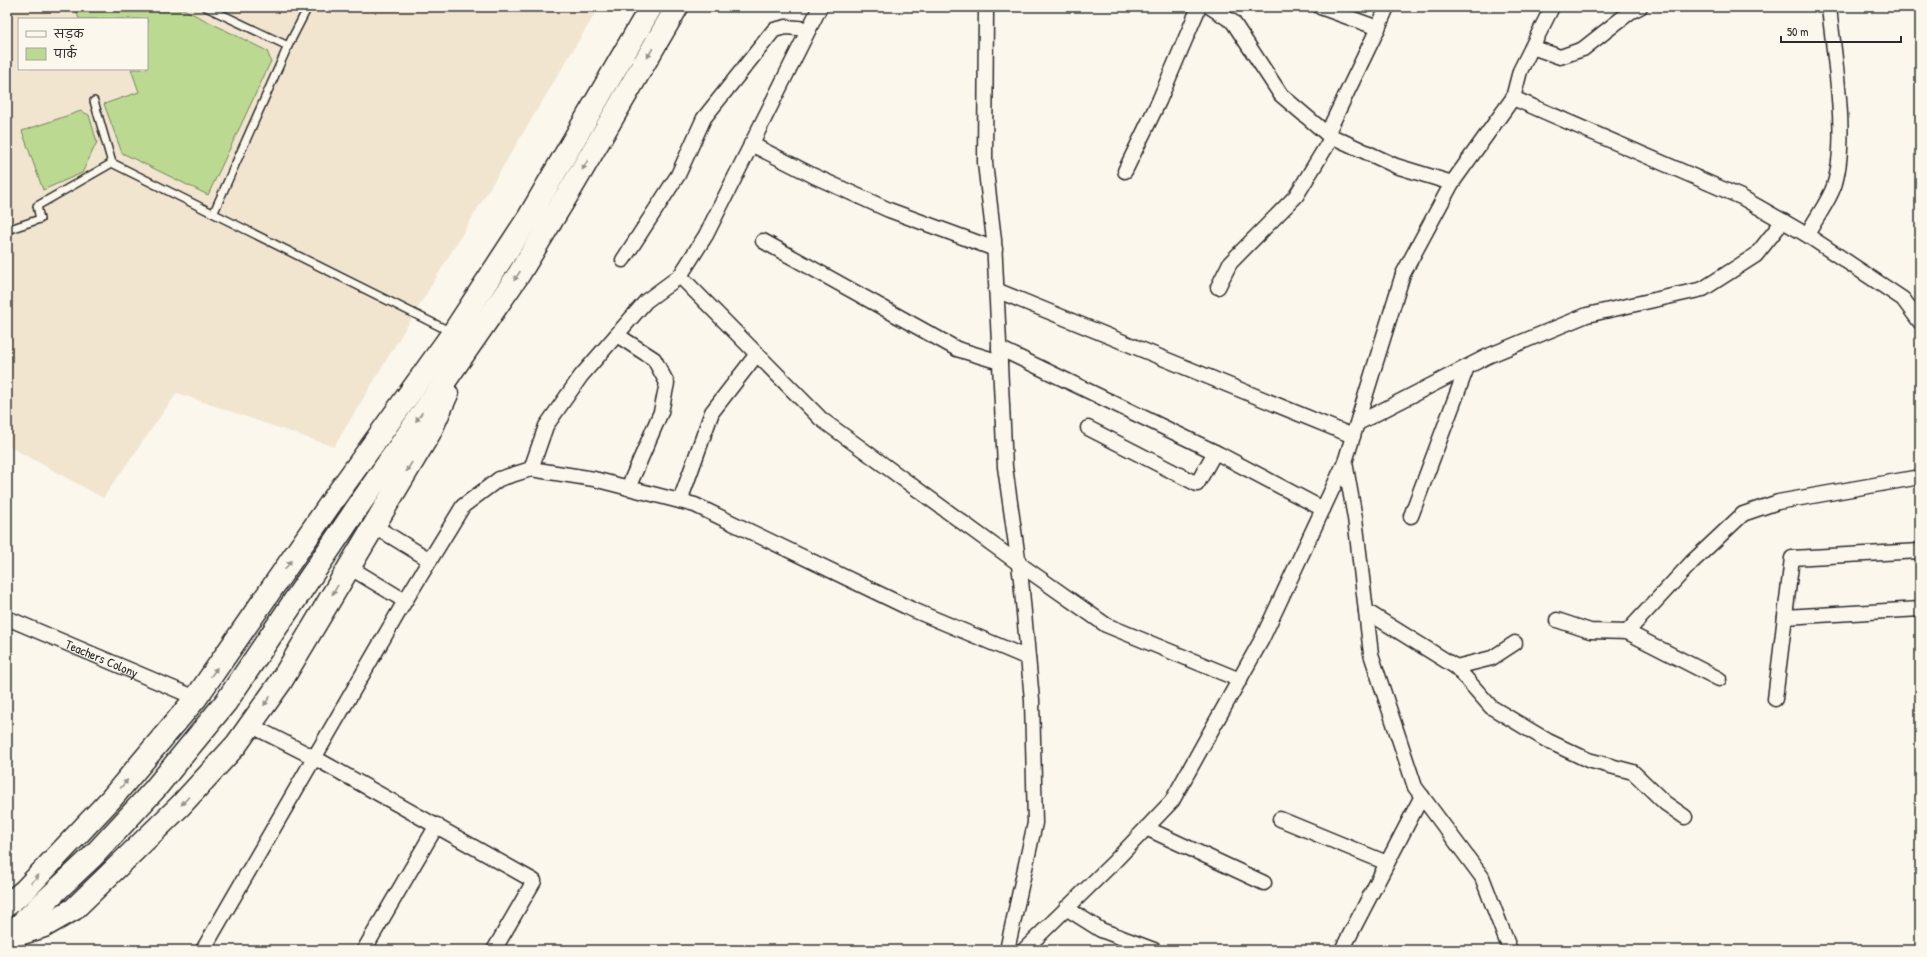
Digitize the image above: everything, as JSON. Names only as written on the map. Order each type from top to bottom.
[{"type":"highway","points":[[7,905],[24,891],[111,799],[196,698],[335,497],[461,338],[519,274],[572,188],[677,7]]},
{"type":"highway","points":[[7,937],[92,858],[154,790],[226,702],[357,508],[461,338],[529,217],[647,15],[662,34]]},
{"type":"highway","points":[[7,937],[44,926],[74,909],[180,806],[236,745],[280,683],[430,432],[461,338]]},
{"type":"street","points":[[531,469],[546,426],[581,376],[646,301],[680,276],[706,235],[820,7]]},
{"type":"street","points":[[986,7],[985,163],[994,249],[1005,467],[1018,563],[1032,700],[1035,823],[1007,950]]},
{"type":"street","points":[[1125,171],[1159,101],[1199,7]]},
{"type":"street","points":[[1210,7],[1233,22],[1280,95],[1329,136],[1396,166],[1452,184]]},
{"type":"street","points":[[1320,7],[1378,28]]},
{"type":"street","points":[[1218,288],[1230,263],[1296,196],[1329,136],[1386,7]]},
{"type":"street","points":[[1024,950],[1172,802],[1262,639],[1346,462],[1403,274],[1452,184],[1513,98],[1520,71],[1552,7]]},
{"type":"street","points":[[1532,47],[1560,57],[1583,49],[1630,12],[1640,7]]},
{"type":"street","points":[[1807,235],[1833,187],[1841,154],[1838,99],[1829,7]]},
{"type":"street","points":[[623,260],[678,175],[704,118],[774,30],[786,27],[809,29]]},
{"type":"street","points":[[1513,98],[1742,197],[1807,235],[1903,299],[1915,310],[1920,322]]},
{"type":"street","points":[[751,144],[814,176],[889,210],[994,249]]},
{"type":"street","points":[[1358,423],[1488,356],[1587,315],[1703,288],[1756,256],[1783,221]]},
{"type":"street","points":[[763,241],[958,348],[1000,362]]},
{"type":"street","points":[[680,276],[821,419],[1018,563],[1106,625],[1240,680]]},
{"type":"street","points":[[996,290],[1354,436]]},
{"type":"street","points":[[617,335],[654,359],[667,383],[661,412],[628,488]]},
{"type":"street","points":[[999,348],[1215,452],[1323,509]]},
{"type":"street","points":[[680,501],[712,412],[757,354]]},
{"type":"street","points":[[1411,516],[1467,367]]},
{"type":"street","points":[[1088,428],[1197,484],[1215,452]]},
{"type":"street","points":[[1346,462],[1355,518],[1371,654],[1415,786],[1482,877],[1510,950]]},
{"type":"street","points":[[203,950],[405,601],[463,506],[499,479],[531,469],[594,479],[695,505],[911,609],[1028,658]]},
{"type":"street","points":[[1627,632],[1692,562],[1743,514],[1778,502],[1920,477]]},
{"type":"street","points":[[374,526],[430,560]]},
{"type":"street","points":[[1775,699],[1792,558],[1920,551]]},
{"type":"street","points":[[349,567],[405,601]]},
{"type":"street","points":[[1785,617],[1920,609]]},
{"type":"street","points":[[1366,611],[1456,667],[1491,707],[1548,742],[1588,760],[1633,772],[1665,803],[1685,817]]},
{"type":"street","name":"Teachers Colony","points":[[7,618],[196,698]]},
{"type":"street","points":[[1557,620],[1590,631],[1627,632],[1719,679]]},
{"type":"street","points":[[1456,667],[1492,658],[1515,643]]},
{"type":"street","points":[[250,725],[315,758],[437,825],[534,881],[494,950]]},
{"type":"street","points":[[1342,950],[1422,796]]},
{"type":"street","points":[[1280,818],[1388,863]]},
{"type":"street","points":[[364,950],[437,825]]},
{"type":"street","points":[[1146,828],[1264,882]]},
{"type":"street","points":[[1066,908],[1101,930],[1154,950]]},
{"type":"lane","points":[[206,7],[288,46]]},
{"type":"lane","points":[[214,212],[288,46],[308,7]]},
{"type":"lane","points":[[94,101],[112,163],[214,212],[461,338]]},
{"type":"lane","points":[[7,230],[40,220],[37,206],[112,163]]},
{"type":"shaded area","points":[[7,7],[587,7],[596,12],[334,447],[177,393],[103,498],[7,445]]},
{"type":"green space","points":[[75,7],[179,7],[267,51],[271,61],[208,195],[122,153],[104,104],[139,92],[131,70],[148,70],[148,18],[79,18]]},
{"type":"green space","points":[[81,111],[89,115],[97,142],[82,173],[43,190],[22,131]]}]
